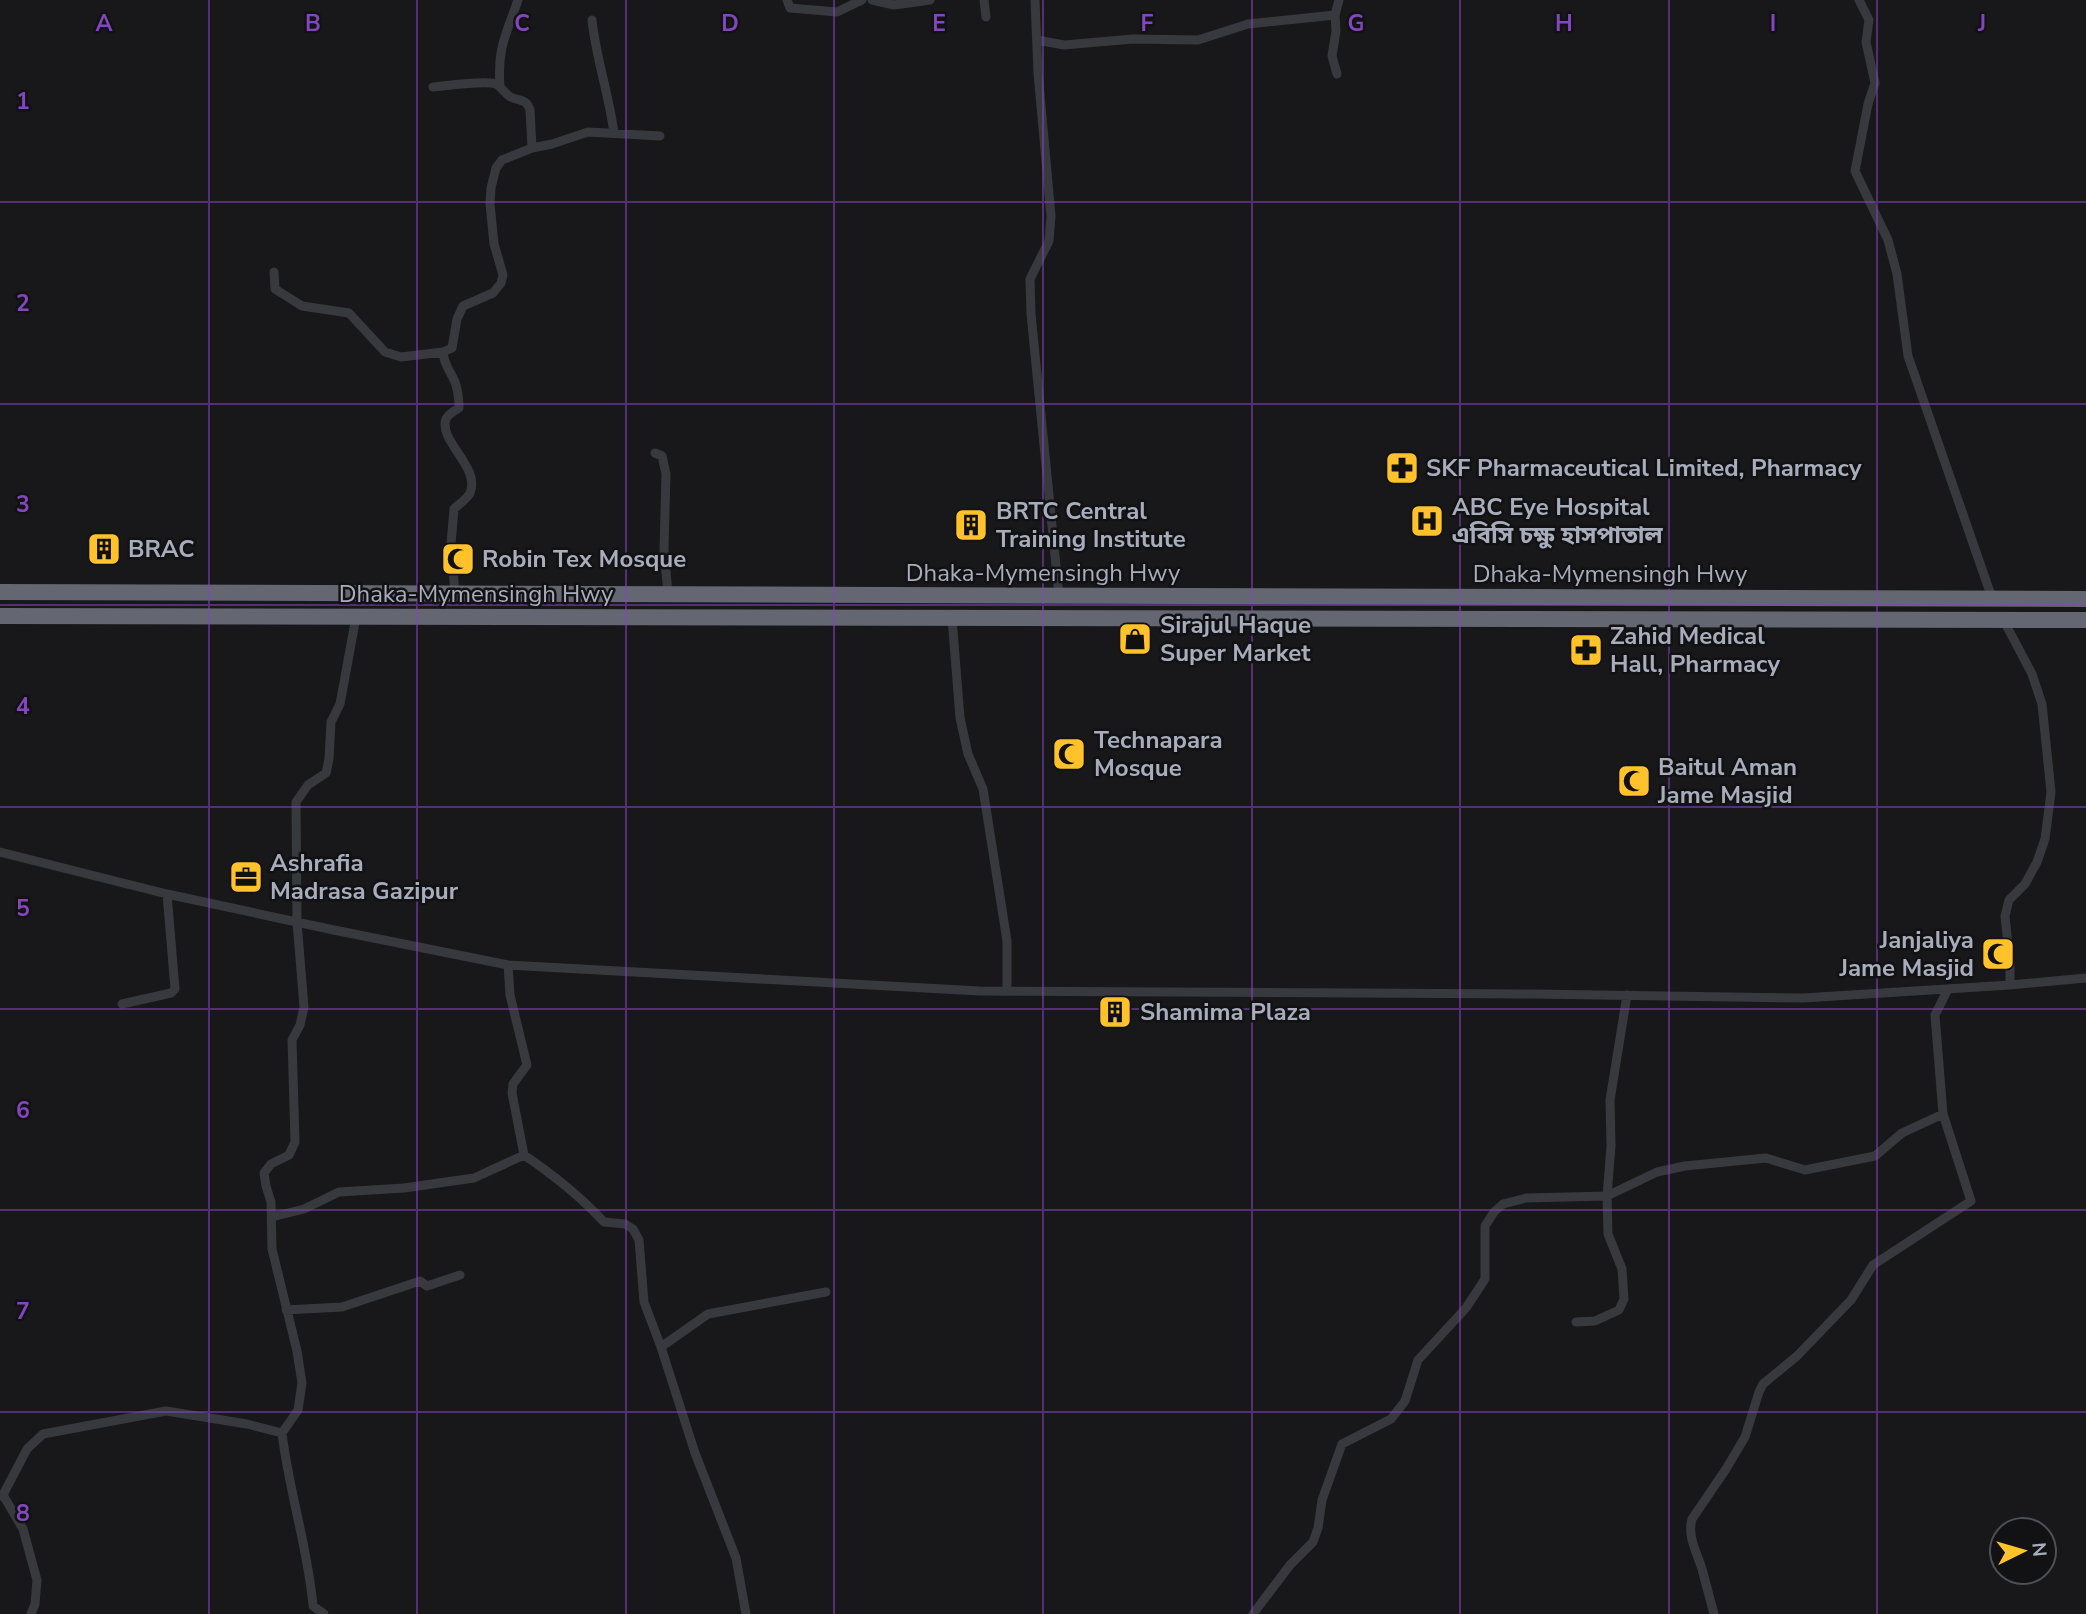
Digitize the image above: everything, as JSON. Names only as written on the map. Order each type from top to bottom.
[{"type":"highway","name":"Dhaka-Mymensingh Hwy","points":[[0,592],[2086,598]]},
{"type":"highway","name":"Dhaka-Mymensingh Hwy","points":[[0,616],[2086,620]]},
{"type":"street","points":[[500,87],[501,46],[518,0]]},
{"type":"street","points":[[787,0],[790,8],[837,12],[862,0]]},
{"type":"street","points":[[872,0],[894,5],[930,0]]},
{"type":"street","points":[[984,0],[986,17]]},
{"type":"street","points":[[1035,0],[1051,216],[1049,241],[1030,279],[1031,314],[1059,596]]},
{"type":"street","points":[[1337,74],[1332,52],[1339,0]]},
{"type":"street","points":[[1859,0],[1869,20],[1866,42],[1875,83],[1868,104],[1855,171],[1888,240],[1897,274],[1908,356],[1992,598]]},
{"type":"street","points":[[1037,40],[1064,45],[1144,39],[1198,40],[1248,24],[1335,15]]},
{"type":"street","points":[[592,20],[614,133]]},
{"type":"street","points":[[433,87],[488,83],[498,85],[511,98],[521,99],[528,104],[532,148]]},
{"type":"street","points":[[274,272],[275,289],[302,306],[349,313],[385,352],[401,357],[443,352],[452,348],[457,319],[463,306],[493,293],[501,283],[503,275],[494,244],[490,204],[496,168],[502,160],[532,148],[588,132],[660,136]]},
{"type":"street","points":[[443,352],[444,365],[456,383],[459,399],[459,408],[448,416],[446,431],[471,477],[469,495],[454,509],[451,544],[455,594]]},
{"type":"street","points":[[655,453],[663,456],[666,474],[664,549],[668,594]]},
{"type":"street","points":[[324,1614],[313,1606],[310,1569],[287,1471],[282,1433],[298,1410],[302,1383],[297,1351],[272,1250],[271,1202],[264,1173],[271,1164],[289,1155],[295,1142],[292,1040],[300,1025],[304,1007],[297,922],[296,802],[308,785],[326,773],[331,722],[340,704],[356,617]]},
{"type":"street","points":[[953,618],[960,718],[968,754],[983,789],[1007,941],[1006,991]]},
{"type":"street","points":[[2004,621],[2032,674],[2042,704],[2051,792],[2045,839],[2037,862],[2025,884],[2009,900],[2004,916],[2010,985]]},
{"type":"street","points":[[0,852],[167,894],[508,965],[1006,991],[1803,998],[2086,978]]},
{"type":"street","points":[[122,1004],[171,993],[175,989],[167,894]]},
{"type":"street","points":[[508,965],[510,995],[527,1065],[513,1084],[512,1093],[524,1155],[581,1197],[604,1222],[625,1224],[633,1229],[639,1240],[645,1302],[695,1453],[736,1558],[746,1614]]},
{"type":"street","points":[[1714,1614],[1693,1548],[1690,1526],[1745,1437],[1763,1384],[1797,1356],[1851,1300],[1873,1265],[1971,1201],[1943,1114],[1935,1015],[1948,989]]},
{"type":"street","points":[[1576,1322],[1595,1321],[1619,1310],[1624,1299],[1622,1269],[1608,1234],[1607,1196],[1611,1146],[1610,1100],[1627,995]]},
{"type":"street","points":[[1253,1614],[1290,1565],[1313,1542],[1322,1500],[1342,1444],[1391,1419],[1405,1401],[1418,1360],[1466,1308],[1485,1279],[1485,1226],[1503,1204],[1526,1198],[1607,1196],[1657,1172],[1685,1166],[1766,1158],[1805,1170],[1875,1156],[1902,1133],[1943,1114]]},
{"type":"street","points":[[272,1217],[304,1209],[339,1192],[404,1188],[474,1178],[524,1155]]},
{"type":"street","points":[[286,1310],[342,1307],[420,1281],[427,1286],[460,1275]]},
{"type":"street","points":[[661,1347],[708,1314],[826,1292]]},
{"type":"street","points":[[31,1614],[35,1604],[37,1580],[23,1529],[1,1496],[27,1449],[43,1434],[166,1411],[247,1424],[282,1433]]},
{"type":"place","name":"SKF Pharmaceutical Limited, Pharmacy","points":[[1402,468]]},
{"type":"place","name":"ABC Eye Hospital এবিসি চক্ষু হাসপাতাল","points":[[1427,521]]},
{"type":"place","name":"BRTC Central Training Institute","points":[[971,525]]},
{"type":"place","name":"BRAC","points":[[104,549]]},
{"type":"place","name":"Robin Tex Mosque","points":[[458,559]]},
{"type":"place","name":"Sirajul Haque Super Market","points":[[1135,639]]},
{"type":"place","name":"Zahid Medical Hall, Pharmacy","points":[[1586,650]]},
{"type":"place","name":"Technapara Mosque","points":[[1069,754]]},
{"type":"place","name":"Baitul Aman Jame Masjid","points":[[1634,781]]},
{"type":"place","name":"Ashrafia Madrasa Gazipur","points":[[246,877]]},
{"type":"place","name":"Janjaliya Jame Masjid","points":[[1998,954]]},
{"type":"place","name":"Shamima Plaza","points":[[1115,1012]]}]
